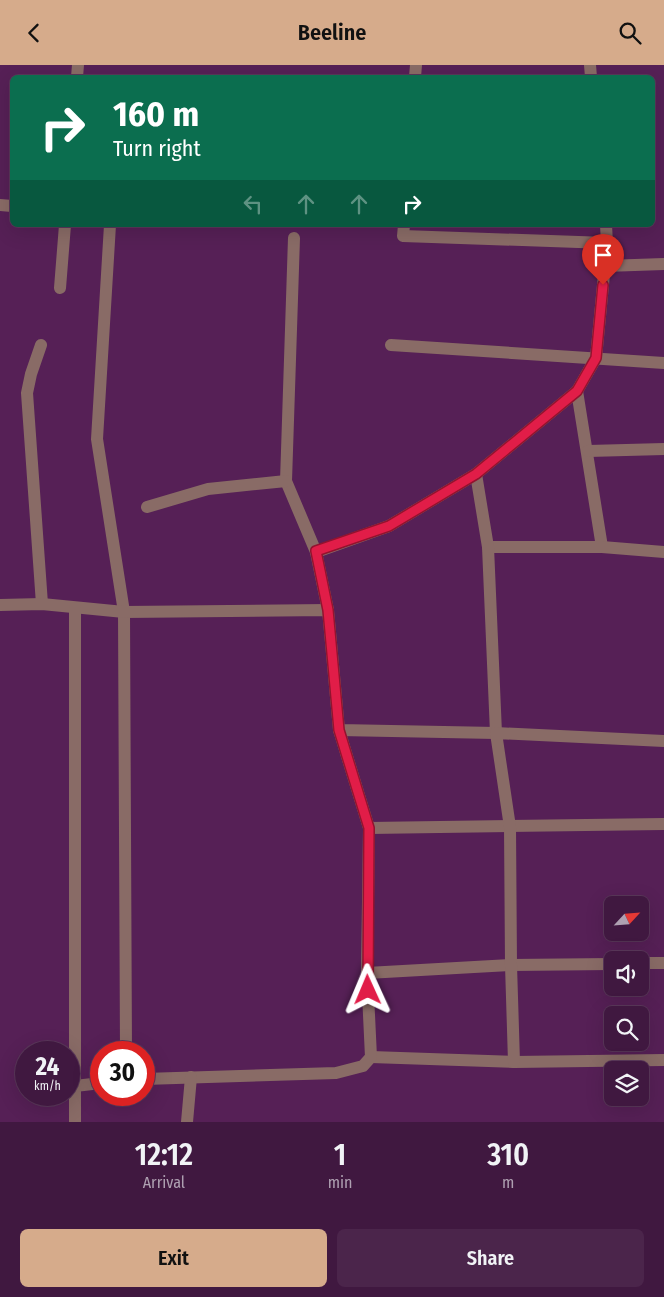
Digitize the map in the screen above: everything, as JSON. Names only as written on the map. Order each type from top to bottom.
[{"type":"street","points":[[60,287],[65,227]]},
{"type":"street","points":[[110,227],[98,439],[124,612],[126,1041]]},
{"type":"street","points":[[404,227],[403,236],[607,243]]},
{"type":"street","points":[[316,551],[389,526],[476,474],[577,391],[596,358],[607,243],[606,227]]},
{"type":"street","points":[[294,238],[286,481],[316,551],[328,610],[339,730],[369,828],[368,973],[371,1057]]},
{"type":"street","points":[[605,267],[664,264]]},
{"type":"street","points":[[41,345],[27,393],[42,603]]},
{"type":"street","points":[[391,345],[664,363]]},
{"type":"street","points":[[577,391],[602,547]]},
{"type":"street","points":[[588,451],[664,449]]},
{"type":"street","points":[[476,474],[488,547],[496,733],[510,827],[510,965],[514,1062]]},
{"type":"street","points":[[146,507],[208,489],[286,481]]},
{"type":"street","points":[[488,547],[602,547],[664,552]]},
{"type":"street","points":[[0,605],[42,603],[124,612],[328,610]]},
{"type":"street","points":[[75,608],[76,1041]]},
{"type":"street","points":[[339,730],[496,733],[664,741]]},
{"type":"street","points":[[369,828],[664,824]]},
{"type":"street","points":[[649,963],[664,963]]},
{"type":"street","points":[[368,973],[510,965],[604,964]]},
{"type":"street","points":[[155,1079],[336,1073],[362,1066],[371,1057],[514,1062],[664,1060]]},
{"type":"street","points":[[187,1122],[191,1077]]},
{"type":"street","points":[[75,1106],[75,1122]]},
{"type":"route","points":[[368,990],[369,828],[339,730],[328,610],[316,551],[389,526],[476,474],[577,391],[596,358],[603,285]]}]
